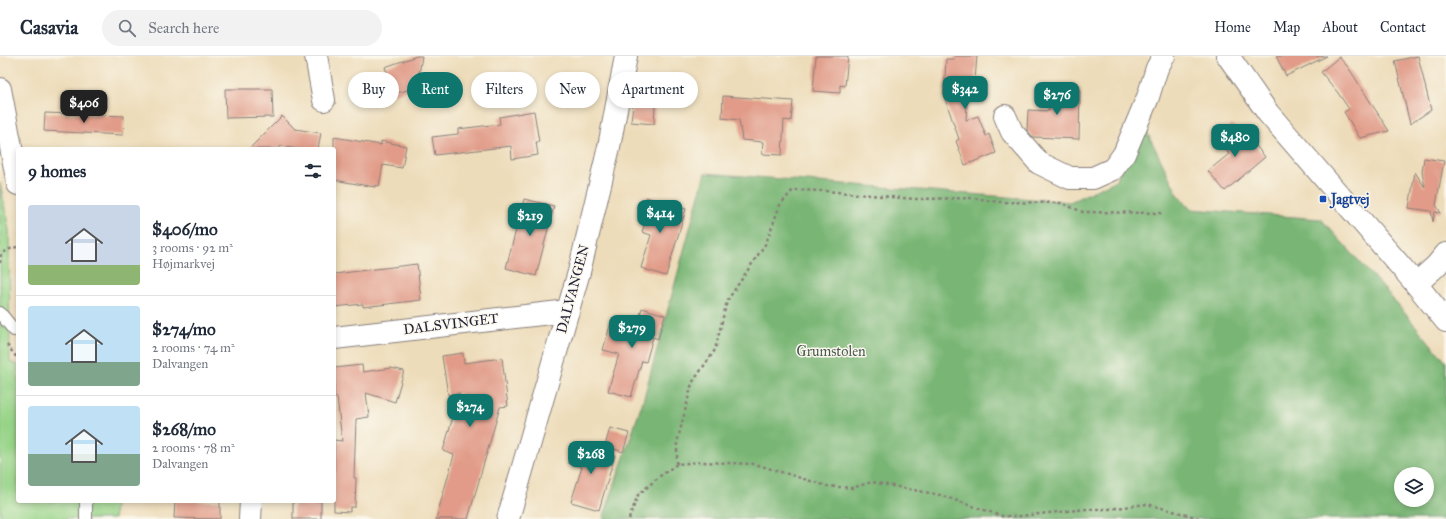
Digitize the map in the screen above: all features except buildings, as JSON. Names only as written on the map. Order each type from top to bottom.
[{"type":"street","points":[[316,56],[324,100]]},
{"type":"street","name":"DALVANGEN","points":[[508,519],[579,272],[604,168],[626,56]]},
{"type":"street","points":[[1005,116],[1012,132],[1039,163],[1070,178],[1093,178],[1113,169],[1124,154],[1148,97],[1157,68],[1164,56]]},
{"type":"street","points":[[1228,56],[1268,113],[1416,284],[1446,321]]},
{"type":"street","points":[[0,89],[16,173]]},
{"type":"street","points":[[1416,284],[1436,266],[1446,254]]},
{"type":"street","name":"DALSVINGET","points":[[336,338],[568,311]]},
{"type":"street","points":[[250,519],[251,503]]},
{"type":"lane","points":[[0,312],[14,330]]},
{"type":"lane","points":[[86,503],[86,519]]},
{"type":"path","points":[[677,464],[677,443],[692,383],[715,350],[727,301],[766,243],[780,205],[793,190],[826,191],[914,199],[975,198],[998,202],[1061,203],[1083,212],[1164,213]]},
{"type":"path","points":[[0,263],[1,254],[16,247]]},
{"type":"path","points":[[6,344],[16,356]]},
{"type":"path","points":[[629,519],[638,495],[660,476],[677,464],[702,462],[755,464],[827,486],[852,488],[872,482],[940,495],[1002,516],[1020,516],[1087,509],[1108,509],[1147,504],[1203,519]]},
{"type":"green space","name":"Grumstolen","points":[[1144,126],[1177,193],[1190,209],[1321,219],[1386,291],[1446,362],[1446,519],[603,519],[643,401],[705,173],[1070,202],[1115,181]]},
{"type":"green space","points":[[0,183],[9,230],[10,362],[16,364],[16,503],[115,503],[114,519],[0,519]]},
{"type":"place","name":"Jagtvej","points":[[1323,199]]}]
